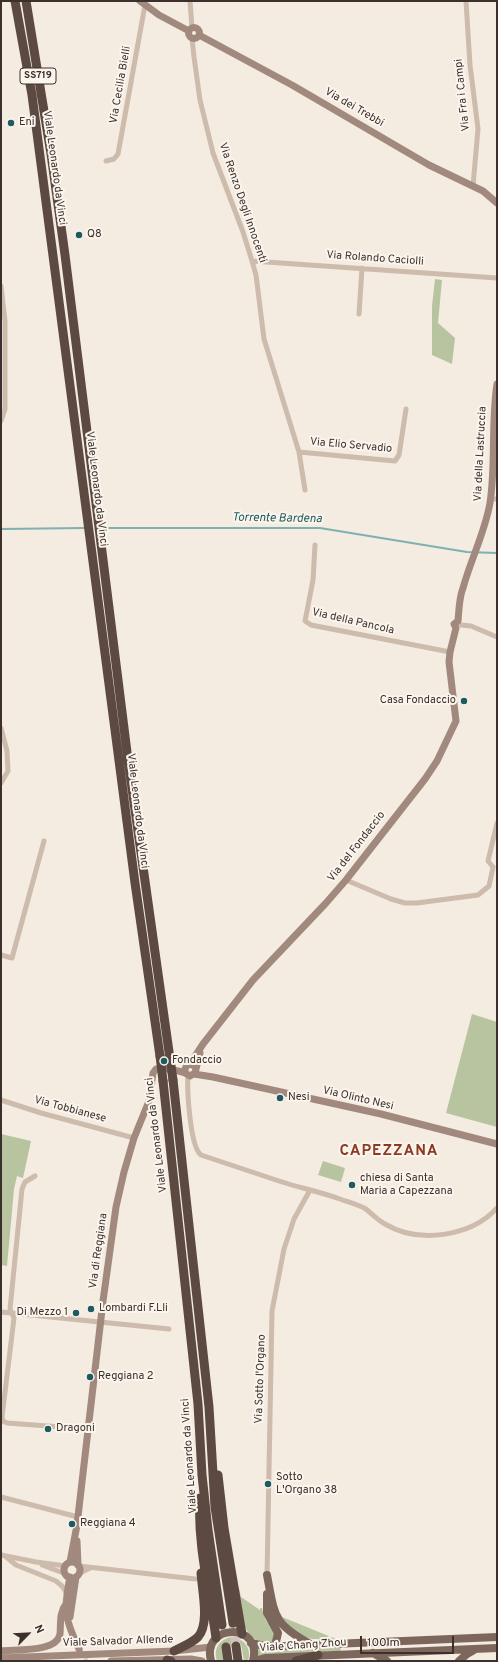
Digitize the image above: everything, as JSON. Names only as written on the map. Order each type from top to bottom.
[{"type":"highway","name":"Viale Leonardo da Vinci","points":[[16,1],[32,95],[135,883],[160,1056],[198,1404],[202,1475],[208,1530],[222,1625]]},
{"type":"highway","name":"Viale Leonardo da Vinci","points":[[26,1],[65,255],[128,760],[173,1080],[209,1407],[214,1501],[232,1623]]},
{"type":"highway","points":[[32,1],[36,32],[36,62]]},
{"type":"highway","points":[[209,1407],[224,1528],[242,1634]]},
{"type":"highway","points":[[202,1475],[199,1511],[202,1546],[216,1638]]},
{"type":"highway","points":[[174,1651],[196,1639],[203,1628],[205,1620],[201,1568],[202,1546]]},
{"type":"highway","points":[[236,1646],[238,1661]]},
{"type":"highway","points":[[226,1647],[228,1661]]},
{"type":"highway","points":[[296,1661],[318,1655]]},
{"type":"main road","points":[[267,1575],[273,1607],[280,1623],[292,1634],[313,1645]]},
{"type":"main road","points":[[267,1575],[267,1613],[278,1633],[275,1646]]},
{"type":"main road","points":[[211,1661],[211,1647],[216,1638],[226,1632],[234,1632],[242,1634],[251,1643],[254,1650],[254,1661]]},
{"type":"main road","name":"Viale Chang Zhou","points":[[251,1643],[275,1646],[497,1637]]},
{"type":"main road","name":"Viale Chang Zhou","points":[[254,1661],[265,1658],[318,1655],[497,1648]]},
{"type":"main road","points":[[458,1661],[467,1654],[478,1649]]},
{"type":"main road","points":[[372,1653],[388,1661]]},
{"type":"street","points":[[143,3],[159,15],[190,30],[190,1]]},
{"type":"street","name":"Via Fra i Campi","points":[[466,1],[470,65],[478,129],[472,186]]},
{"type":"street","name":"Via Cecilia Bielli","points":[[106,161],[114,159],[118,154],[143,3]]},
{"type":"street","name":"Via dei Trebbi","points":[[190,30],[197,29],[196,37],[292,85],[429,165],[483,191],[497,203]]},
{"type":"street","name":"Via Renzo Degli Innocenti","points":[[196,37],[194,58],[200,100],[214,153],[243,232],[256,275],[264,339],[299,452],[305,490]]},
{"type":"street","name":"Via Rolando Caciolli","points":[[252,261],[497,278]]},
{"type":"street","points":[[359,314],[362,268]]},
{"type":"street","points":[[1,286],[5,328],[5,409],[1,421]]},
{"type":"street","name":"Via della Lastruccia","points":[[470,564],[494,499],[493,470],[497,384]]},
{"type":"street","name":"Via Elio Servadio","points":[[299,452],[395,461],[400,455],[406,409]]},
{"type":"street","name":"Via della Pancola","points":[[315,544],[313,580],[305,621],[311,625],[450,652]]},
{"type":"street","name":"Via del Fondaccio","points":[[191,1070],[200,1049],[253,980],[346,880],[425,779],[437,760],[456,721],[450,679],[450,652],[458,625],[462,590],[470,564]]},
{"type":"street","points":[[458,625],[471,626],[497,637]]},
{"type":"street","points":[[1,728],[7,751],[8,771],[1,783]]},
{"type":"street","points":[[346,880],[405,903],[417,903],[478,895],[489,886],[495,867],[488,860],[497,823]]},
{"type":"street","points":[[1,955],[12,958],[44,841]]},
{"type":"street","name":"Via di Reggiana","points":[[69,1626],[75,1572],[76,1533],[116,1207],[134,1138],[149,1101],[153,1073],[156,1069],[191,1070]]},
{"type":"street","points":[[191,1070],[189,1101],[194,1143],[201,1155],[340,1199],[364,1209],[385,1224],[400,1231],[413,1234],[454,1234],[492,1214],[497,1208]]},
{"type":"street","name":"Via Olinto Nesi","points":[[191,1070],[213,1077],[381,1114],[497,1144]]},
{"type":"street","name":"Via Tobbianese","points":[[1,1100],[41,1113],[134,1138]]},
{"type":"street","points":[[35,1176],[25,1182],[22,1189],[10,1309],[14,1318],[2,1418],[3,1421],[7,1423],[88,1429]]},
{"type":"street","name":"Via Sotto l'Organo","points":[[267,1575],[272,1311],[284,1249],[292,1225],[310,1190]]},
{"type":"street","points":[[1,1312],[169,1329]]},
{"type":"street","points":[[1,1498],[78,1517]]},
{"type":"street","name":"Via di Reggiana","points":[[75,1572],[65,1569],[68,1564],[76,1533]]},
{"type":"street","points":[[3,1555],[75,1572],[90,1568],[195,1579]]},
{"type":"street","points":[[3,1555],[16,1565],[56,1581],[62,1586],[67,1594]]},
{"type":"street","points":[[36,1562],[68,1564],[75,1572]]},
{"type":"street","name":"Via di Reggiana","points":[[75,1572],[67,1594],[66,1619],[79,1649]]},
{"type":"street","points":[[1,1651],[44,1648],[56,1641],[60,1637],[62,1611],[66,1604]]},
{"type":"street","name":"Viale Salvador Allende","points":[[1,1658],[174,1651],[211,1647]]},
{"type":"street","name":"Viale Salvador Allende","points":[[111,1661],[191,1659],[202,1661]]},
{"type":"green space","points":[[435,279],[442,280],[438,323],[455,338],[452,364],[432,355],[432,306]]},
{"type":"green space","points":[[472,1014],[497,1022],[497,1127],[446,1113]]},
{"type":"green space","points":[[1,1134],[31,1141],[23,1178],[17,1176],[14,1189],[7,1266],[1,1265]]},
{"type":"green space","points":[[323,1161],[345,1168],[341,1182],[318,1175]]},
{"type":"green space","points":[[236,1588],[239,1588],[241,1597],[260,1610],[260,1608],[262,1608],[265,1619],[275,1634],[274,1641],[270,1643],[261,1641],[250,1635],[245,1627]]},
{"type":"green space","points":[[282,1617],[336,1640],[312,1639],[301,1636],[281,1619]]},
{"type":"green space","points":[[232,1637],[241,1640],[246,1645],[249,1652],[248,1661],[244,1661],[241,1644],[222,1647],[224,1661],[217,1661],[216,1652],[218,1645],[227,1638]]},
{"type":"green space","points":[[340,1647],[341,1651],[257,1656],[257,1648]]},
{"type":"waterway","name":"Torrente Bardena","points":[[1,529],[84,528]]},
{"type":"waterway","name":"Torrente Bardena","points":[[104,528],[320,528],[467,552],[497,553]]},
{"type":"tunnel","points":[[233,1623],[236,1646]]},
{"type":"tunnel","points":[[79,1650],[85,1661]]},
{"type":"place","name":"Eni","points":[[11,123]]},
{"type":"place","name":"Q8","points":[[79,235]]},
{"type":"place","name":"Casa Fondaccio","points":[[464,701]]},
{"type":"place","name":"Fondaccio","points":[[164,1061]]},
{"type":"place","name":"Nesi","points":[[280,1098]]},
{"type":"place","name":"chiesa di Santa Maria a Capezzana","points":[[352,1185]]},
{"type":"place","name":"Lombardi F.Lli","points":[[91,1309]]},
{"type":"place","name":"Di Mezzo 1","points":[[76,1313]]},
{"type":"place","name":"Reggiana 2","points":[[90,1377]]},
{"type":"place","name":"Dragoni","points":[[48,1429]]},
{"type":"place","name":"Sotto L'Organo 38","points":[[268,1484]]},
{"type":"place","name":"Reggiana 4","points":[[72,1524]]},
{"type":"district","name":"CAPEZZANA","points":[[389,1152]]}]
